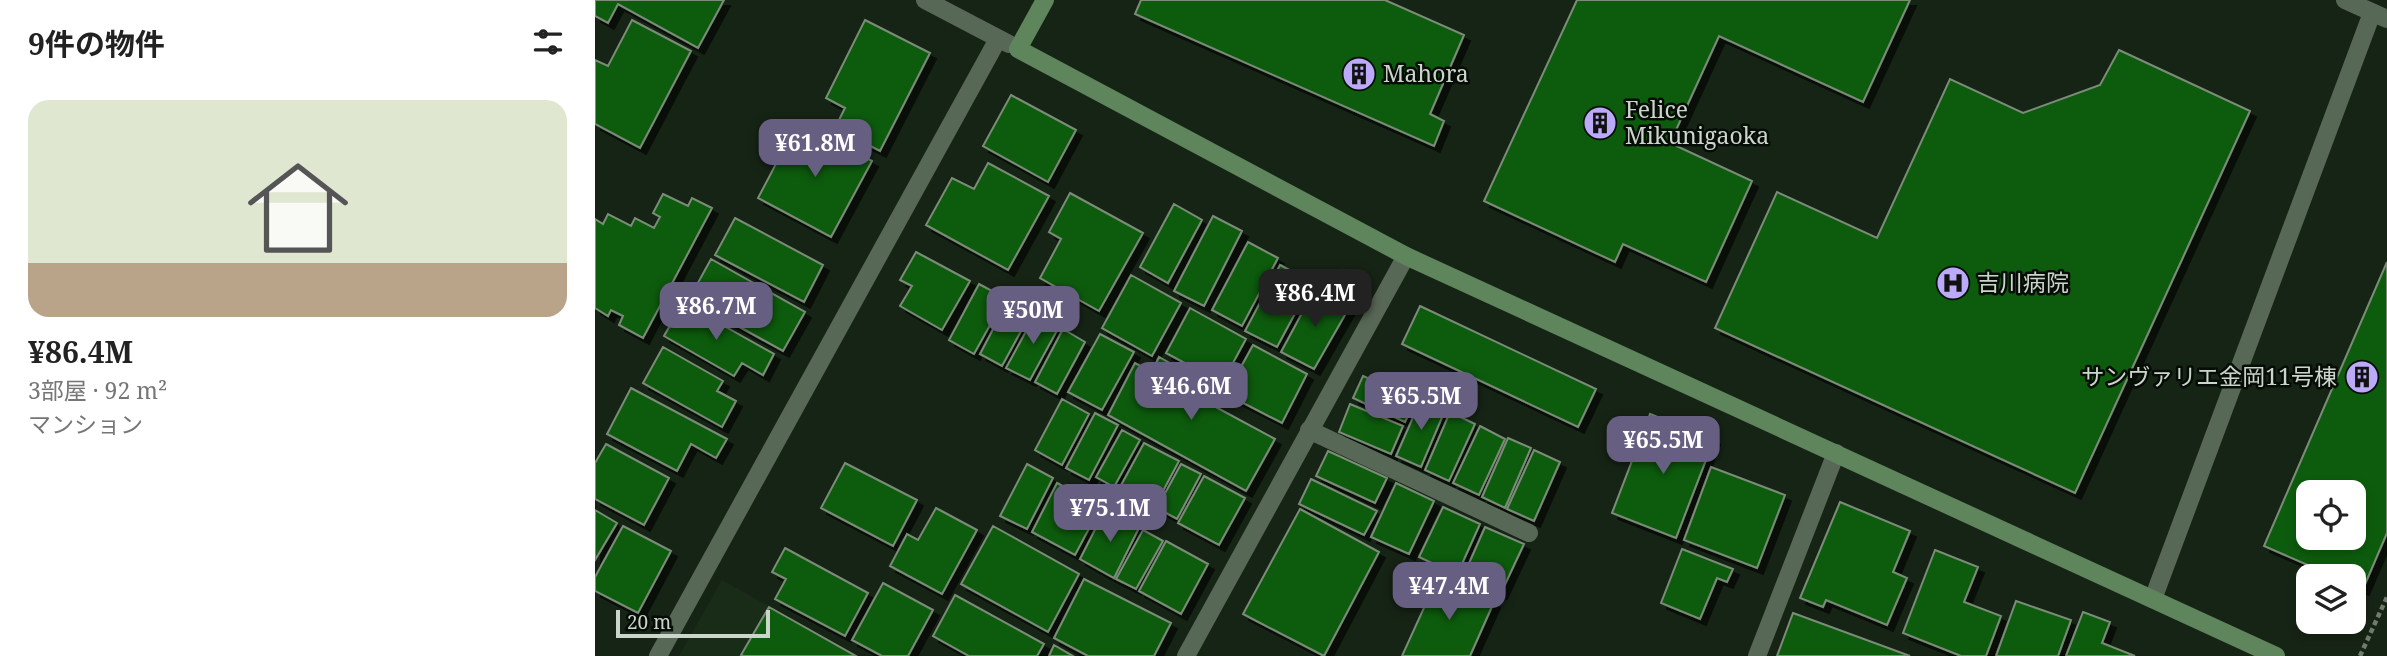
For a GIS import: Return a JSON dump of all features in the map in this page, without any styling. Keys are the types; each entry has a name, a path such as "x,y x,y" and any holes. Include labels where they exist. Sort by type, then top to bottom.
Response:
{"street":[{"path":"925,0 1406,256 2153,599 2245,650 2276,656"},
{"path":"1018,49 1045,0"},
{"path":"2153,599 2379,16 2345,0"},
{"path":"658,656 998,39"},
{"path":"1186,656 1406,256"},
{"path":"1310,430 1529,533"},
{"path":"1757,656 1836,453"}],"path":[{"path":"2360,656 2387,597"}],"shaded area":[{"path":"722,580 858,656 679,656"}],"building":[{"path":"595,0 724,0 698,48 618,4 608,23 595,16"},
{"name":"Mahora","path":"1141,0 1385,0 1464,35 1430,114 1444,121 1434,146 1135,14"},
{"name":"Felice Mikunigaoka","path":"1577,0 1910,0 1863,102 1719,36 1670,143 1752,181 1706,282 1623,244 1615,262 1484,201"},
{"path":"632,20 691,51 640,148 595,124 595,60 608,66"},
{"path":"865,20 930,53 880,151 835,128 845,108 826,98"},
{"name":"吉川病院","path":"2119,50 2250,111 2075,493 1715,328 1777,192 1877,238 1950,79 2023,113 2100,85"},
{"path":"1011,95 1076,130 1048,182 983,146"},
{"path":"798,122 872,161 831,237 758,198"},
{"path":"988,163 1049,196 1008,270 926,225 952,178 974,189"},
{"path":"1070,193 1143,233 1099,311 1040,278 1061,239 1049,232"},
{"path":"663,194 688,206 692,198 712,208 643,338 619,325 623,316 611,310 608,316 595,308 595,219 603,224 608,214 631,226 635,218 654,228 660,217 653,213"},
{"path":"1174,204 1202,220 1168,283 1140,267"},
{"path":"1213,216 1242,231 1204,306 1174,291"},
{"path":"735,218 823,265 804,302 715,255"},
{"path":"1248,242 1278,258 1242,326 1212,310"},
{"path":"916,252 970,281 942,330 900,306 912,286 900,280"},
{"path":"711,259 805,312 783,351 689,299"},
{"name":"サンヴァリエ金岡11号棟","path":"2387,262 2387,533 2366,582 2366,564 2305,564 2264,546"},
{"path":"1280,265 1312,282 1277,347 1245,331"},
{"path":"1343,270 1360,278 1351,296 1334,288"},
{"path":"1131,275 1181,303 1152,356 1102,328"},
{"path":"979,284 1005,298 974,354 949,340"},
{"path":"1315,289 1349,308 1314,369 1281,352"},
{"path":"1010,297 1033,309 1002,366 980,354"},
{"path":"683,303 774,354 763,375 742,363 734,376 664,336"},
{"path":"1420,306 1596,389 1578,427 1402,344"},
{"path":"1190,308 1246,339 1222,383 1166,353"},
{"path":"1036,313 1060,325 1030,380 1006,368"},
{"path":"1063,329 1085,342 1057,394 1035,382"},
{"path":"1100,334 1134,352 1102,410 1068,392"},
{"path":"1253,345 1307,374 1282,423 1226,394"},
{"path":"663,347 723,381 717,391 736,401 722,427 643,383"},
{"path":"1159,357 1220,391 1212,405 1275,439 1246,491 1108,415 1135,363 1152,372"},
{"path":"1363,376 1416,399 1405,422 1353,398"},
{"path":"631,388 727,439 716,458 691,444 677,471 607,434"},
{"path":"1422,397 1446,408 1421,467 1396,456"},
{"path":"1062,399 1089,414 1062,465 1035,450"},
{"path":"1350,404 1403,426 1391,454 1339,432"},
{"path":"1450,412 1475,424 1449,481 1425,470"},
{"path":"1095,413 1118,425 1089,480 1066,468"},
{"path":"1650,414 1714,439 1676,538 1612,513"},
{"path":"1480,426 1505,439 1479,495 1453,483"},
{"path":"1122,430 1140,440 1114,487 1096,477"},
{"path":"1508,438 1531,448 1505,508 1482,497"},
{"path":"1144,443 1179,461 1154,508 1119,489"},
{"path":"606,444 669,478 644,525 595,499 595,463"},
{"path":"1534,450 1560,462 1534,521 1507,509"},
{"path":"1328,451 1387,478 1375,503 1316,476"},
{"path":"845,463 917,500 893,546 821,508"},
{"path":"1027,464 1053,478 1027,529 1000,516"},
{"path":"1181,464 1201,474 1177,519 1157,508"},
{"path":"1711,467 1785,495 1757,568 1684,540"},
{"path":"1204,476 1245,498 1219,545 1178,523"},
{"path":"1311,479 1377,511 1364,535 1299,504"},
{"path":"1057,483 1101,506 1075,555 1032,532"},
{"path":"1396,483 1434,501 1409,554 1371,537"},
{"path":"1840,502 1910,531 1893,572 1907,578 1887,625 1826,600 1823,607 1800,598"},
{"path":"1443,507 1480,524 1457,575 1419,557"},
{"path":"936,508 977,530 942,594 890,566 907,534 918,540"},
{"path":"1300,509 1379,552 1324,656 1243,614"},
{"path":"595,510 617,523 595,560"},
{"path":"1105,510 1139,528 1114,578 1080,559"},
{"path":"623,526 671,551 638,613 595,591 595,577"},
{"path":"993,526 1079,574 1048,632 961,584"},
{"path":"1485,527 1524,544 1501,593 1463,577"},
{"path":"1143,530 1163,541 1136,589 1116,579"},
{"path":"1166,541 1208,564 1181,614 1139,591"},
{"path":"785,548 868,593 845,636 775,599 786,579 772,572"},
{"path":"1682,549 1733,569 1727,582 1717,578 1700,619 1661,603"},
{"path":"1935,550 1978,567 1964,602 2001,616 1986,656 1961,656 1903,633"},
{"path":"1438,577 1494,602 1470,656 1402,656"},
{"path":"1084,579 1171,623 1154,656 1088,656 1054,638"},
{"path":"883,583 933,610 908,656 882,656 852,640"},
{"path":"955,595 1044,644 1037,656 969,656 933,636"},
{"path":"2016,601 2071,620 2058,656 1996,656"},
{"path":"769,607 856,656 741,655"},
{"path":"2083,612 2110,622 2102,643 2135,656 2066,656"},
{"path":"1793,613 1910,656 1777,656"},
{"path":"1054,645 1073,656 1049,656"}],"place":[{"name":"Mahora","path":"1359,74"},
{"name":"Felice Mikunigaoka","path":"1600,123"},
{"name":"吉川病院","path":"1953,283"},
{"name":"サンヴァリエ金岡11号棟","path":"2362,377"}]}
